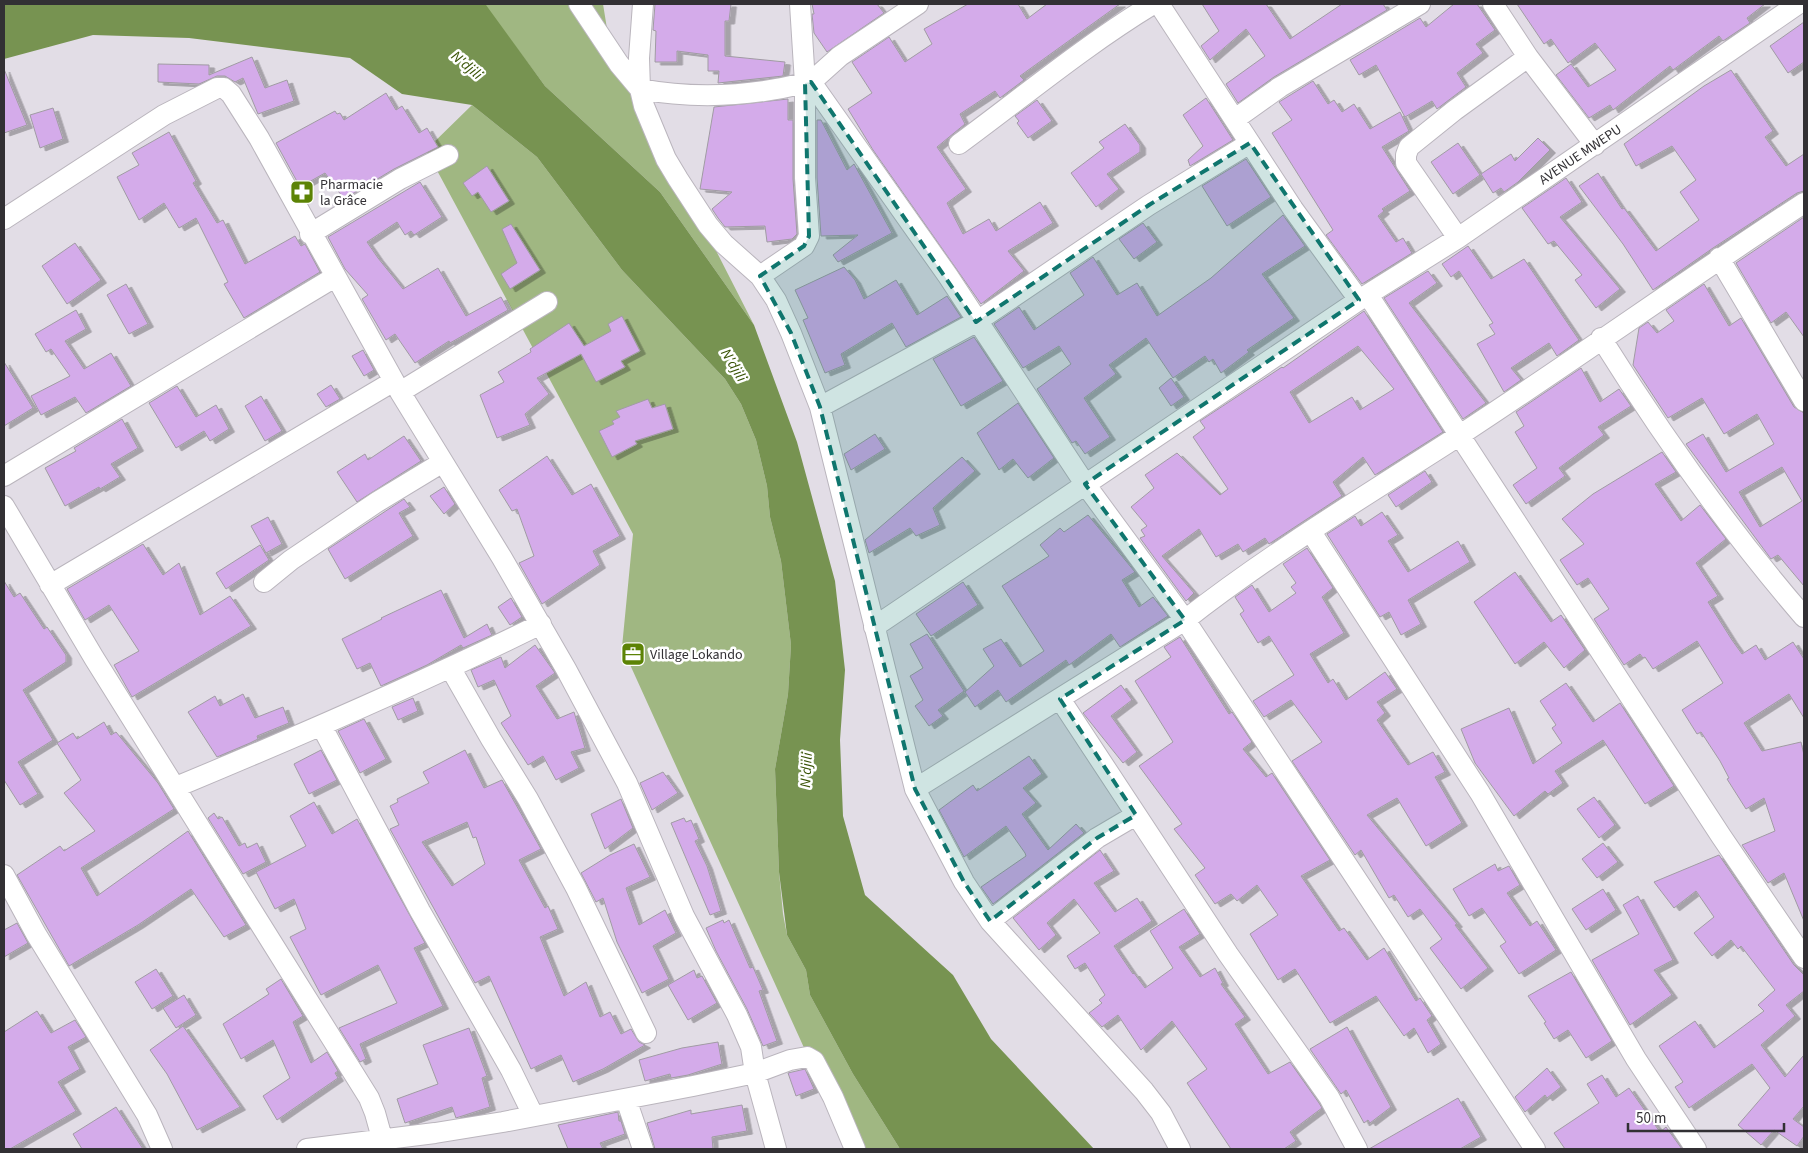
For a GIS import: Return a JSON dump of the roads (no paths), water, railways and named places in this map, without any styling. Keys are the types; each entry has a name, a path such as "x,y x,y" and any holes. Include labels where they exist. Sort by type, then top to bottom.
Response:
{"street":[{"path":"580,4 619,64 640,89 676,93 742,94 768,92 808,82 840,56 918,4"},
{"path":"643,4 639,58 640,89 644,106 666,159 708,225 724,244 760,276 776,300 820,408 915,789 964,882 990,921 1144,1091 1161,1113 1180,1149"},
{"path":"760,276 804,246 809,236 805,178 808,82 800,4"},
{"path":"959,144 1022,98 1080,51 1153,4"},
{"path":"1159,4 1294,209 1364,297 1459,435 1721,836 1804,958"},
{"path":"1235,119 1280,88 1420,4"},
{"path":"1493,4 1528,57 1594,145"},
{"name":"AVENUE MWEPU","path":"874,627 1364,297 1458,238 1798,4"},
{"path":"1458,238 1406,163 1406,155 1409,148 1455,110 1528,57"},
{"path":"808,82 948,276 976,322 1085,484 1185,620 1535,1149"},
{"path":"4,219 164,115 217,88 224,88 231,94 264,146 310,234 397,387 540,624 627,783 684,916 737,1015 751,1047 755,1072 776,1149"},
{"path":"820,408 976,322 1149,205 1250,142"},
{"path":"310,234 400,179 448,155"},
{"path":"915,789 1185,620 1226,588 1390,478 1459,435 1719,258 1804,203"},
{"path":"1719,258 1804,401"},
{"path":"4,476 335,277"},
{"path":"50,585 547,302"},
{"path":"1601,338 1685,466 1758,564 1804,617"},
{"path":"264,582 291,560 377,502 443,462"},
{"path":"4,506 50,585 369,1098 384,1145"},
{"path":"1311,532 1480,792 1636,1059 1696,1149"},
{"path":"176,787 322,727 451,669 540,624"},
{"path":"451,669 490,740 528,799 576,888 646,1033"},
{"path":"1060,699 1189,892 1228,954 1329,1097 1357,1149"},
{"path":"322,727 420,911 511,1070 533,1115"},
{"path":"990,921 1097,838 1136,815"},
{"path":"4,875 36,934 147,1115 162,1149"},
{"path":"307,1149 384,1145 533,1115 626,1099 755,1072 790,1060 811,1058 834,1098 855,1149"},
{"path":"626,1099 643,1149"}],"water":[{"name":"N'djili","path":"4,4 486,5 545,86 660,192 754,325 797,442 835,581 845,670 840,740 843,816 865,895 953,975 991,1039 1094,1149 900,1149 853,1074 810,995 806,970 787,935 779,872 775,769 788,694 791,645 781,561 770,517 767,486 756,440 741,404 725,379 622,270 537,157 472,105 402,94 350,58 189,38 93,35 4,59"}],"place":[{"name":"Pharmacie la Grâce","path":"302,192"},
{"name":"Village Lokando","path":"633,654"}]}
